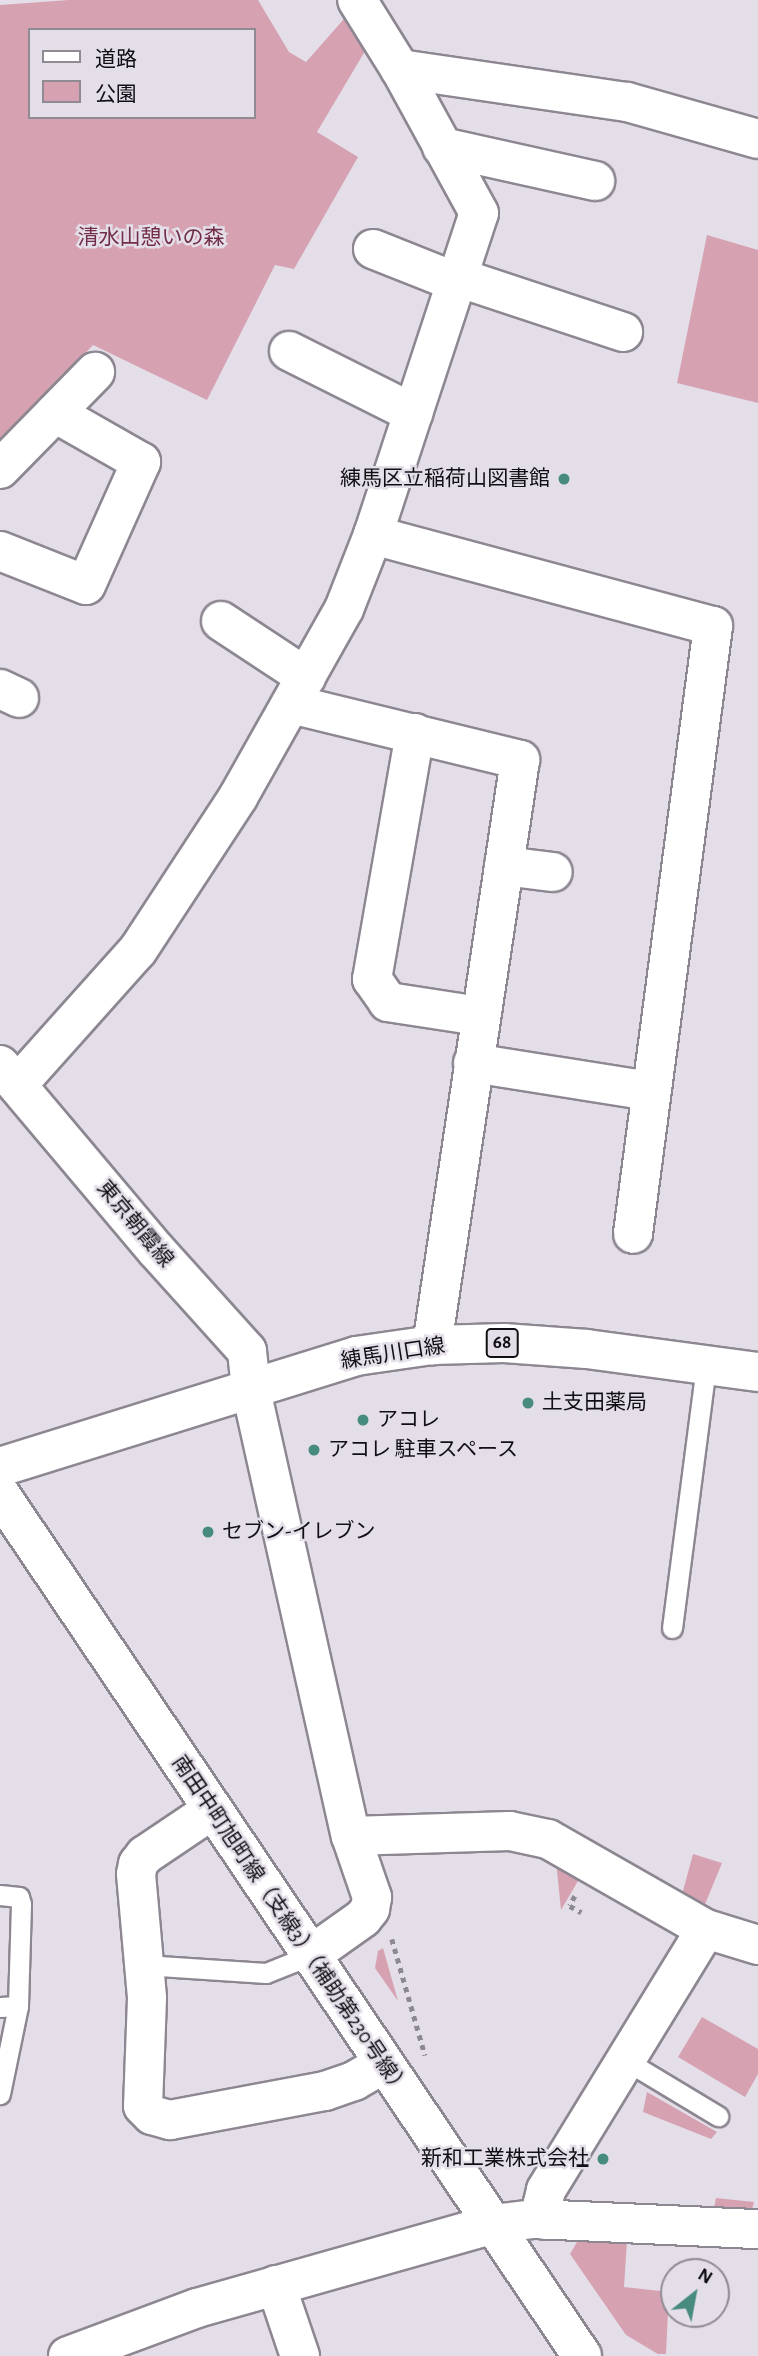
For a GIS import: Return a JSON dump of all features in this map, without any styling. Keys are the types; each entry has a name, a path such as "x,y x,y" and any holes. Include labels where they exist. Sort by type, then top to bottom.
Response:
{"street":[{"path":"9,1074 138,950 239,797 344,609 373,535 479,214 400,69 357,0"},
{"path":"400,69 627,102 758,139"},
{"path":"442,147 595,181"},
{"path":"373,249 457,280 623,332"},
{"path":"289,351 413,413"},
{"path":"0,468 95,372"},
{"path":"0,551 86,585 141,462 55,413"},
{"path":"373,535 713,626 633,1234"},
{"path":"221,621 299,690 415,733 520,760 432,1345"},
{"path":"415,733 372,979 388,1002 480,1016"},
{"path":"503,866 553,872"},
{"path":"473,1063 650,1091"},
{"name":"東京朝霞線","path":"9,1074 156,1250 247,1351 251,1390 351,1836 372,1897"},
{"name":"練馬川口線","path":"0,1467 356,1356 432,1345 504,1343 587,1349 758,1373"},
{"name":"南田中町旭町線（支線3）（補助第230号線）","path":"0,1494 582,2356"},
{"path":"212,1810 145,1855 135,1874 148,1998 143,2106 152,2115 170,2120 325,2091 354,2081 383,2064"},
{"path":"351,1836 510,1831 548,1839 706,1929 758,1945"},
{"path":"311,1955 363,1918 370,1909 372,1897"},
{"path":"545,2220 544,2203 547,2190 706,1929"},
{"path":"83,2353 197,2308 493,2224 545,2220 758,2229"},
{"path":"276,2285 299,2356"}],"lane":[{"path":"672,1628 706,1365"},
{"path":"0,1895 19,1897 21,1904 0,2094"},
{"path":"144,1965 266,1973 311,1955"},
{"path":"625,2060 718,2116"}],"path":[{"path":"372,1897 390,1935 426,2059"}],"green space":[{"name":"清水山憩いの森","path":"69,0 258,0 289,52 306,62 351,11 371,41 317,132 358,157 294,269 275,265 207,400 93,345 0,443 0,5"},
{"path":"707,235 758,250 758,403 677,383"},
{"path":"555,1851 585,1869 561,1910"},
{"path":"693,1854 722,1863 701,1914 680,1902"},
{"path":"383,1948 398,2001 375,1968 378,1951"},
{"path":"702,2017 758,2049 758,2074 745,2097 678,2057"},
{"path":"647,2092 717,2132 711,2139 643,2112"},
{"path":"716,2198 754,2202 750,2218 712,2217"},
{"path":"580,2237 627,2241 624,2287 660,2291 660,2328 667,2328 666,2354 658,2354 626,2335 570,2254"}],"place":[{"name":"練馬区立稲荷山図書館","path":"564,479"},
{"name":"土支田薬局","path":"528,1403"},
{"name":"アコレ","path":"363,1420"},
{"name":"アコレ 駐車スペース","path":"314,1450"},
{"name":"セブン-イレブン","path":"208,1532"},
{"name":"新和工業株式会社","path":"603,2159"}]}
